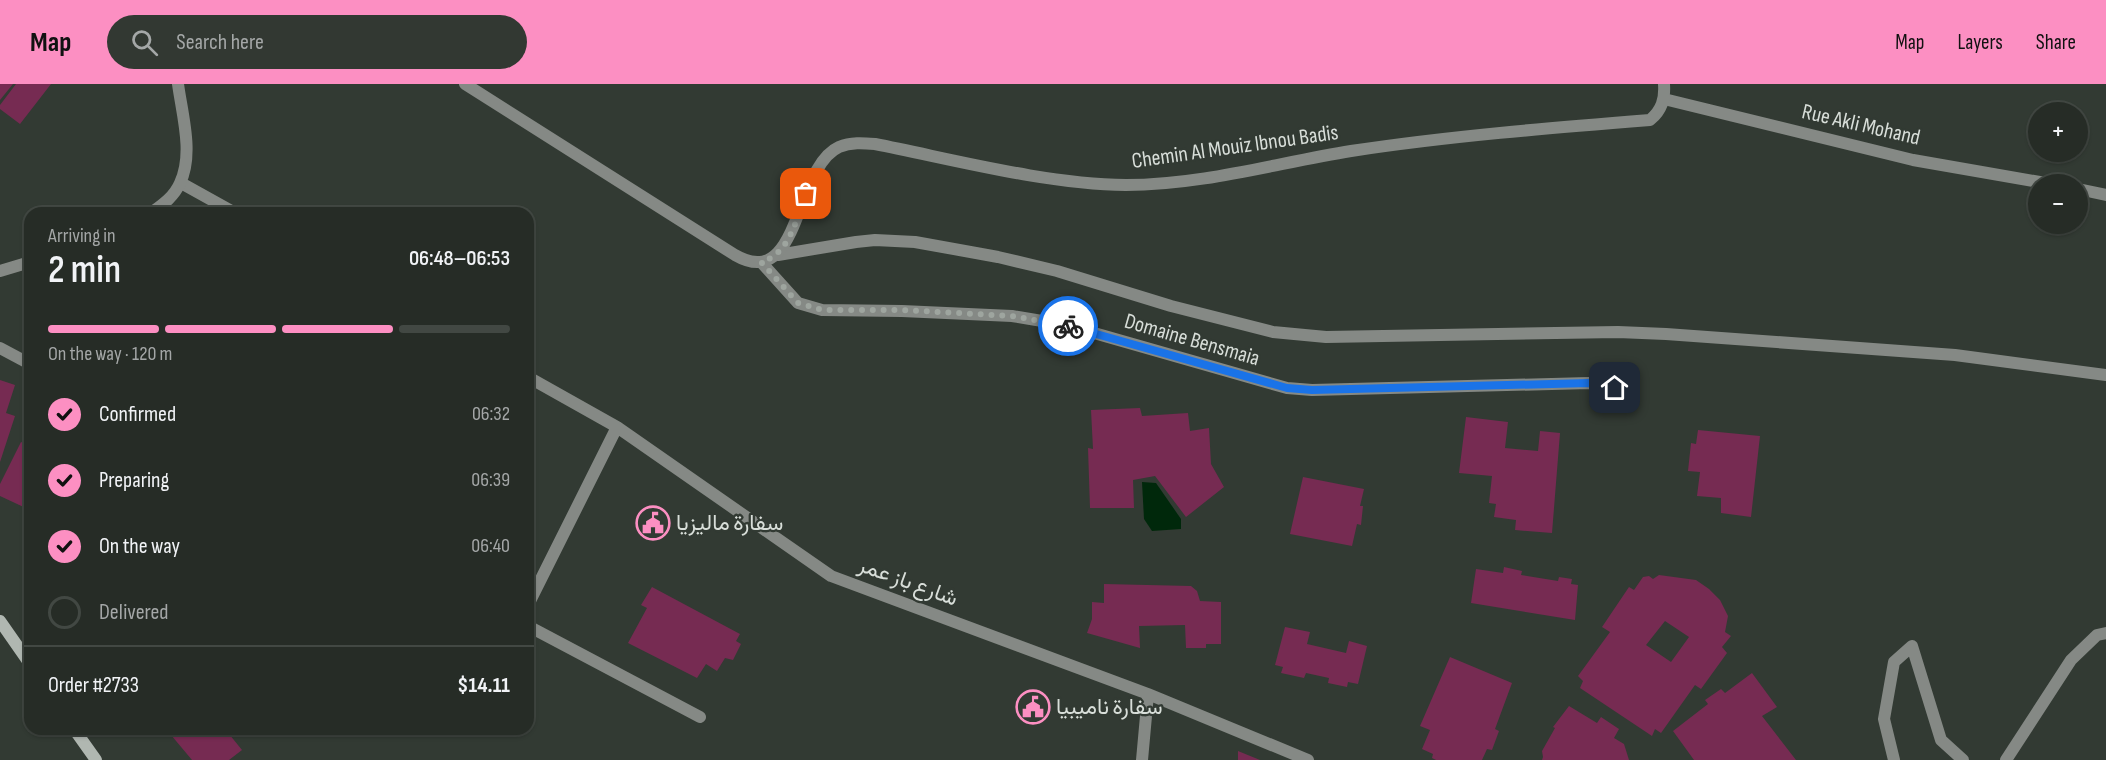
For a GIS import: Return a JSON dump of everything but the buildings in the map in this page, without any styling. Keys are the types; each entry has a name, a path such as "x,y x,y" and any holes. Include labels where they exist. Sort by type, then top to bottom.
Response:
{"main road":[{"path":"0,621 24,655"},
{"path":"78,735 96,760"}],"street":[{"path":"160,207 168,201 181,183 186,158 178,84"},
{"path":"465,84 743,260 761,262 778,255 866,241 915,242 998,257 1057,271 1171,306 1273,332 1326,337 1618,332 1955,355 2106,375"},
{"path":"1664,84 1664,99"},
{"name":"Rue Akli Mohand","path":"1664,99 1913,160 2028,180"},
{"name":"Chemin Al Mouiz Ibnou Badis","path":"778,255 784,248 813,176 823,160 838,148 856,143 875,144 1054,179 1127,185 1164,183 1373,148 1508,132 1650,120 1659,113 1664,99"},
{"path":"181,183 224,207"},
{"path":"2088,191 2106,195"},
{"name":"Domaine Bensmaia","path":"761,262 798,303 822,310 902,310 1012,316 1066,325 1287,388 1312,390 1589,383 1632,394"},
{"path":"0,272 24,264"},
{"path":"0,348 24,361"},
{"name":"شارع باز عمر","path":"534,380 617,427 831,576 1148,694 1308,760"},
{"path":"534,593 617,427"},
{"path":"534,629 700,717"},
{"path":"2006,760 2072,660 2097,635 2106,633"},
{"path":"1894,760 1884,719 1894,662 1912,646 1941,740 1963,760"},
{"path":"1142,760 1148,694"}],"shaded area":[{"path":"1142,482 1156,483 1181,519 1181,529 1152,531 1144,519"}],"way so far":[{"path":"806,194 784,248 778,255 761,262 798,303 822,310 902,310 1012,316 1068,326"}],"place":[{"name":"سفارة ماليزيا","path":"653,523"},
{"name":"سفارة ناميبيا","path":"1033,707"}],"route":[{"path":"1068,326 1287,388 1312,390 1589,383 1615,388"}]}
